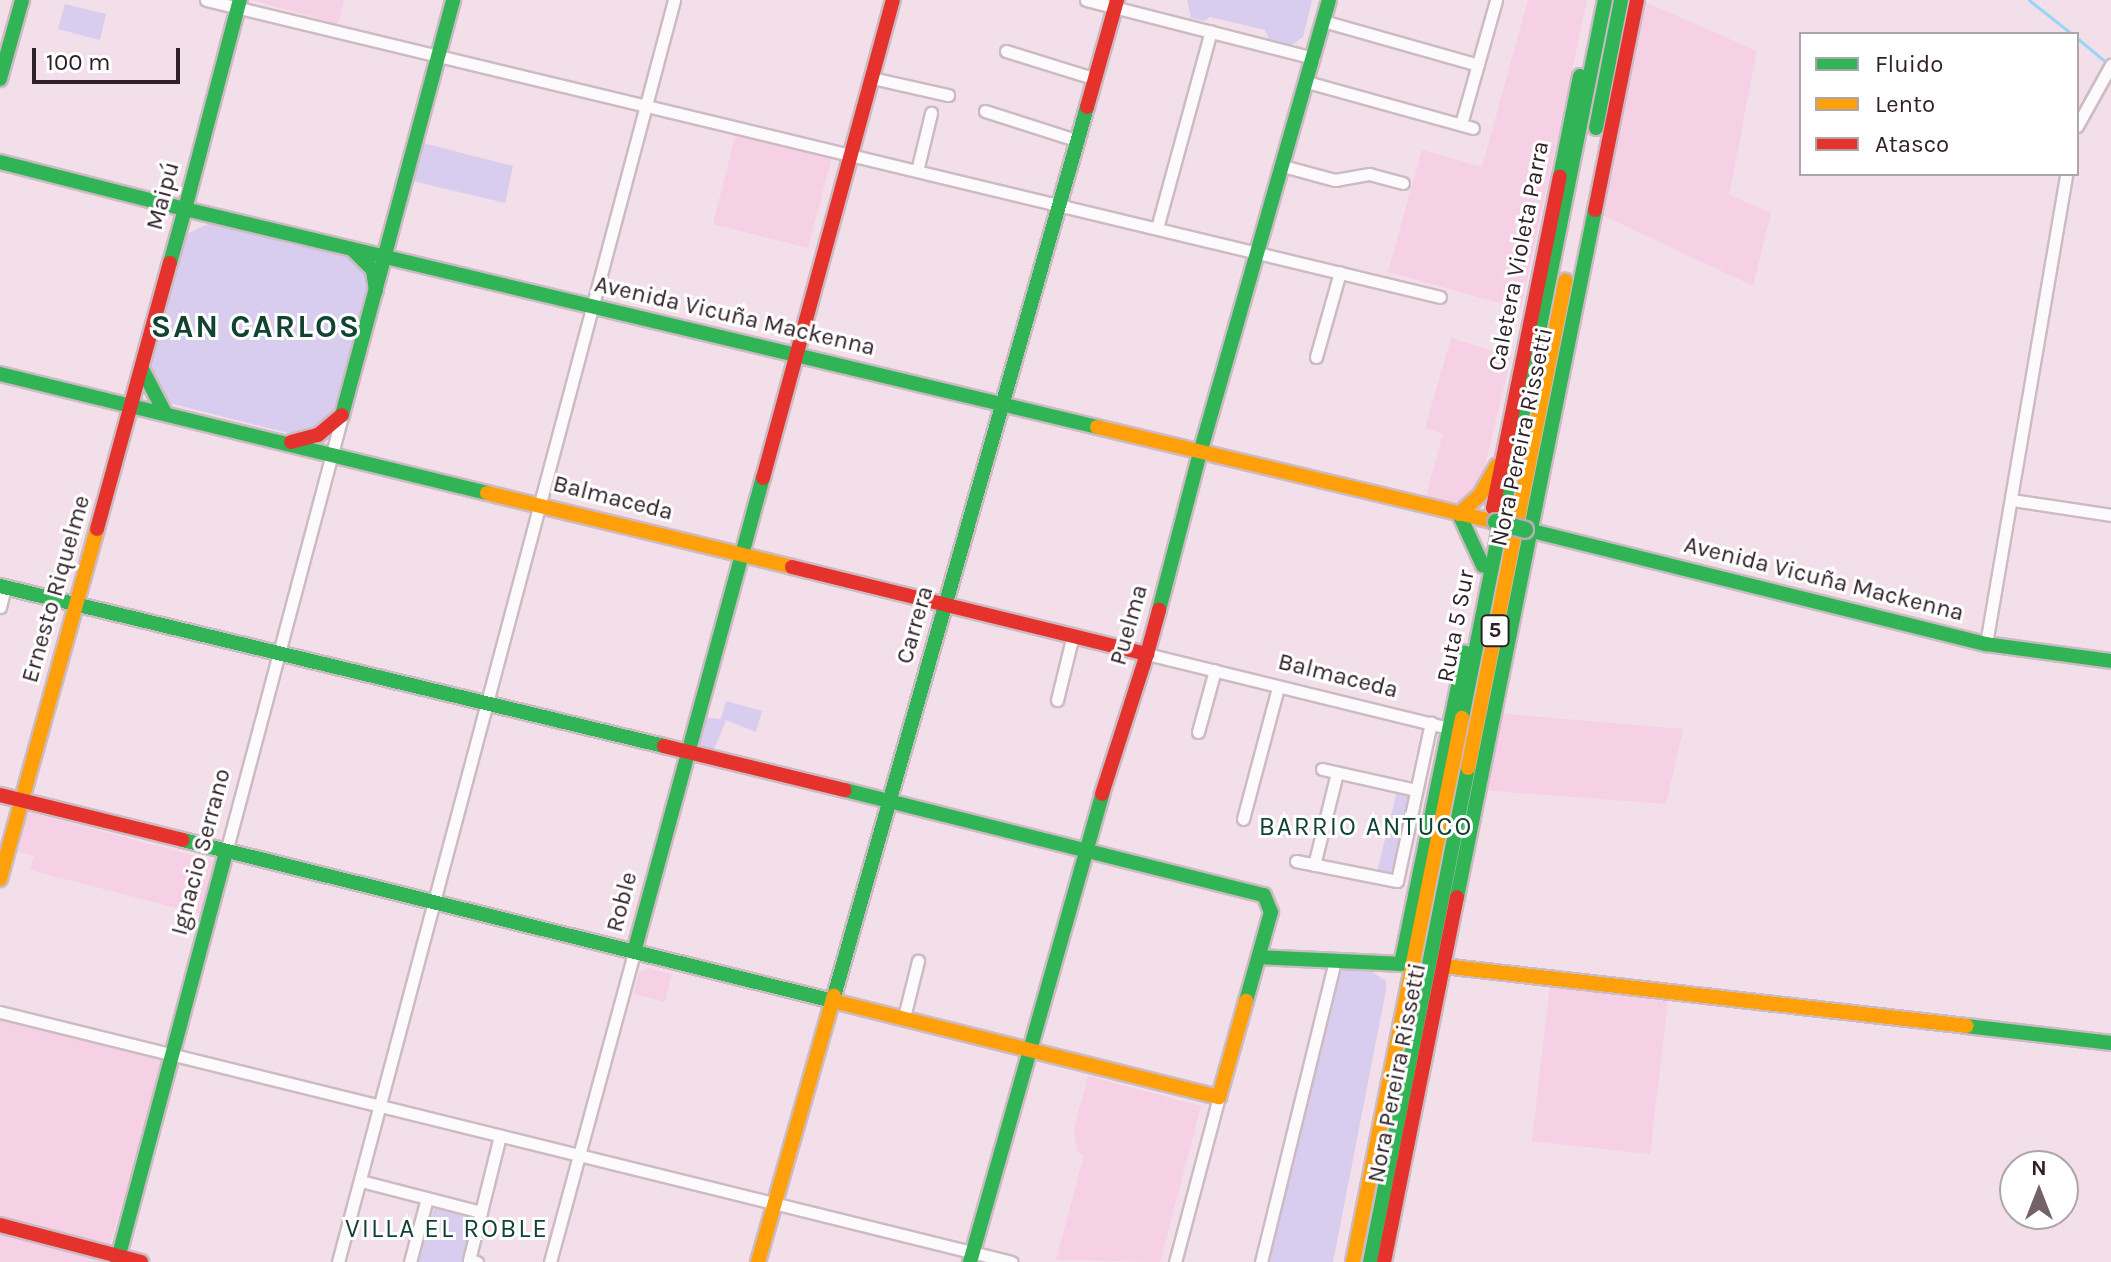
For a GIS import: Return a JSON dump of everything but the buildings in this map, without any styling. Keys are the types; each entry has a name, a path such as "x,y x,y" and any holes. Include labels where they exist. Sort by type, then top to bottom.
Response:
{"main road":[{"path":"0,79 22,0"},
{"path":"286,443 318,435 342,415 453,0"},
{"name":"Roble","path":"634,952 893,0"},
{"name":"Puelma","path":"971,1257 1085,848 1147,654 1200,453 1329,0"},
{"name":"Caletera Violeta Parra","path":"1357,1234 1373,1105 1596,0"},
{"name":"Ruta 5 Sur","path":"1353,1262 1605,0"},
{"name":"Ruta 5 Sur","path":"1370,1262 1621,0"},
{"name":"Nora Pereira Rissetti","path":"1384,1262 1526,530 1637,0"},
{"name":"Maipú","path":"132,405 239,4"},
{"name":"Carrera","path":"758,1262 946,605 1056,203 1116,4"},
{"name":"Avenida Vicuña Mackenna","path":"0,162 1986,644 2111,661"},
{"path":"175,244 196,224 224,217"},
{"path":"344,246 369,265 376,291"},
{"path":"142,367 165,413"},
{"name":"Balmaceda","path":"0,374 1147,654"},
{"name":"Ernesto Riquelme","path":"0,879 132,405"},
{"path":"1483,566 1459,514 1480,495 1505,449"},
{"path":"0,795 1219,1097 1259,957 1270,901 1264,895 1085,848 688,751 278,656 3,586"},
{"name":"Ignacio Serrano","path":"117,1259 226,852"},
{"path":"1259,957 1401,964"},
{"path":"1443,966 2111,1043"},
{"path":"0,1225 117,1259 141,1262"}],"street":[{"path":"206,0 239,4 850,158 1056,203 1440,297"},
{"path":"338,1262 674,0"},
{"path":"1086,0 1116,4 1314,58"},
{"path":"1307,82 1467,126 1492,1"},
{"path":"1323,21 1478,65"},
{"path":"1157,228 1211,31"},
{"path":"1006,51 1093,78"},
{"path":"2079,122 2108,69"},
{"path":"872,78 948,95"},
{"path":"985,111 1076,140"},
{"path":"917,171 931,113"},
{"path":"1283,166 1335,180 1369,174 1403,183"},
{"path":"1986,644 2066,176"},
{"path":"1316,357 1340,272"},
{"name":"Ignacio Serrano","path":"226,852 342,415"},
{"path":"2012,500 2111,515"},
{"path":"0,607 3,586"},
{"path":"1057,700 1073,635"},
{"name":"Balmaceda","path":"1147,654 1449,728"},
{"path":"1198,732 1215,670"},
{"path":"1243,819 1278,687"},
{"path":"1296,861 1397,881 1431,723"},
{"path":"1322,769 1416,790"},
{"path":"1314,865 1337,773"},
{"name":"Roble","path":"550,1262 634,952"},
{"path":"904,1017 918,961"},
{"path":"1261,1262 1335,961"},
{"path":"0,1012 774,1203 971,1257 1012,1262"},
{"path":"1175,1262 1219,1097"},
{"path":"473,1261 481,1212 500,1136"},
{"path":"361,1181 481,1212"},
{"path":"410,1262 427,1198"}],"shaded area":[{"path":"251,0 344,0 338,24"},
{"path":"1187,0 1312,0 1303,37 1292,45 1269,39 1265,30 1210,17 1204,21 1191,18"},
{"path":"1528,0 1587,0 1521,309 1388,272 1422,150 1482,167"},
{"path":"1645,2 1757,51 1729,195 1771,213 1753,286 1600,214"},
{"path":"65,4 106,14 100,40 58,29"},
{"path":"736,134 832,157 808,248 713,224"},
{"path":"423,143 513,166 505,203 413,181"},
{"path":"214,221 353,255 365,271 367,292 332,415 320,428 296,435 161,401 147,371 185,235"},
{"path":"1451,338 1511,357 1482,478 1458,505 1426,496 1443,434 1425,428"},
{"path":"726,701 762,711 756,732 726,720 713,752 698,748 703,717 721,719"},
{"path":"1495,713 1683,729 1666,804 1481,790"},
{"path":"1397,791 1409,794 1391,876 1377,872"},
{"path":"28,812 214,861 200,914 30,870 34,856 18,852"},
{"path":"649,968 672,974 665,1002 633,994 639,972"},
{"path":"1345,968 1372,972 1386,981 1386,990 1333,1262 1267,1262 1338,975"},
{"path":"1550,985 1668,1001 1650,1154 1532,1141"},
{"path":"0,1015 166,1057 109,1247 0,1215"},
{"path":"1088,1076 1201,1106 1160,1262 1056,1260 1084,1155 1077,1152 1074,1128"},
{"path":"435,1206 475,1219 463,1262 415,1262"},
{"path":"0,1231 111,1259 110,1262 0,1262"}],"waterway":[{"path":"2029,0 2069,32"},
{"path":"2079,40 2108,64"}],"traffic: fast":[{"path":"0,79 22,0"},
{"path":"0,162 185,209 240,0"},
{"path":"342,415 453,0"},
{"path":"1200,453 1329,0"},
{"path":"1462,718 1605,0"},
{"path":"1596,128 1621,0"},
{"path":"1560,177 1580,76"},
{"path":"834,996 1087,107"},
{"path":"170,263 185,209 1097,427"},
{"path":"1457,897 1595,210"},
{"path":"353,250 373,270 376,291"},
{"path":"142,369 165,413"},
{"path":"0,374 487,493"},
{"path":"1159,610 1200,453"},
{"path":"634,952 763,478"},
{"path":"1459,514 1483,566"},
{"path":"1496,522 1525,530"},
{"path":"1528,530 1986,644 2111,661"},
{"path":"0,586 664,746"},
{"path":"1401,964 1465,652"},
{"path":"1370,1262 1468,768"},
{"path":"845,790 1264,895 1271,912 1246,1001"},
{"path":"970,1262 1102,794"},
{"path":"183,840 837,1002"},
{"path":"117,1262 226,852"},
{"path":"1259,957 1401,964"},
{"path":"1967,1026 2111,1043"}],"traffic: slow":[{"path":"1468,768 1565,281"},
{"path":"1097,427 1496,522"},
{"path":"1459,514 1480,495 1497,466"},
{"path":"487,493 792,567"},
{"path":"0,879 97,529"},
{"path":"1353,1262 1462,718"},
{"path":"1443,966 1967,1026"},
{"path":"758,1262 834,996"},
{"path":"837,1002 1219,1097 1246,1001"}],"traffic: jam":[{"path":"763,478 893,0"},
{"path":"1087,107 1117,0"},
{"path":"1595,210 1637,0"},
{"path":"1493,508 1560,177"},
{"path":"97,529 170,263"},
{"path":"291,442 318,435 342,415"},
{"path":"792,567 1147,654 1159,610"},
{"path":"1102,794 1147,654"},
{"path":"664,746 845,790"},
{"path":"0,795 183,840"},
{"path":"1384,1262 1457,897"},
{"path":"0,1225 141,1262"}],"district":[{"name":"SAN CARLOS","path":"256,327"},
{"name":"BARRIO ANTUCO","path":"1366,827"},
{"name":"VILLA EL ROBLE","path":"447,1229"}]}
